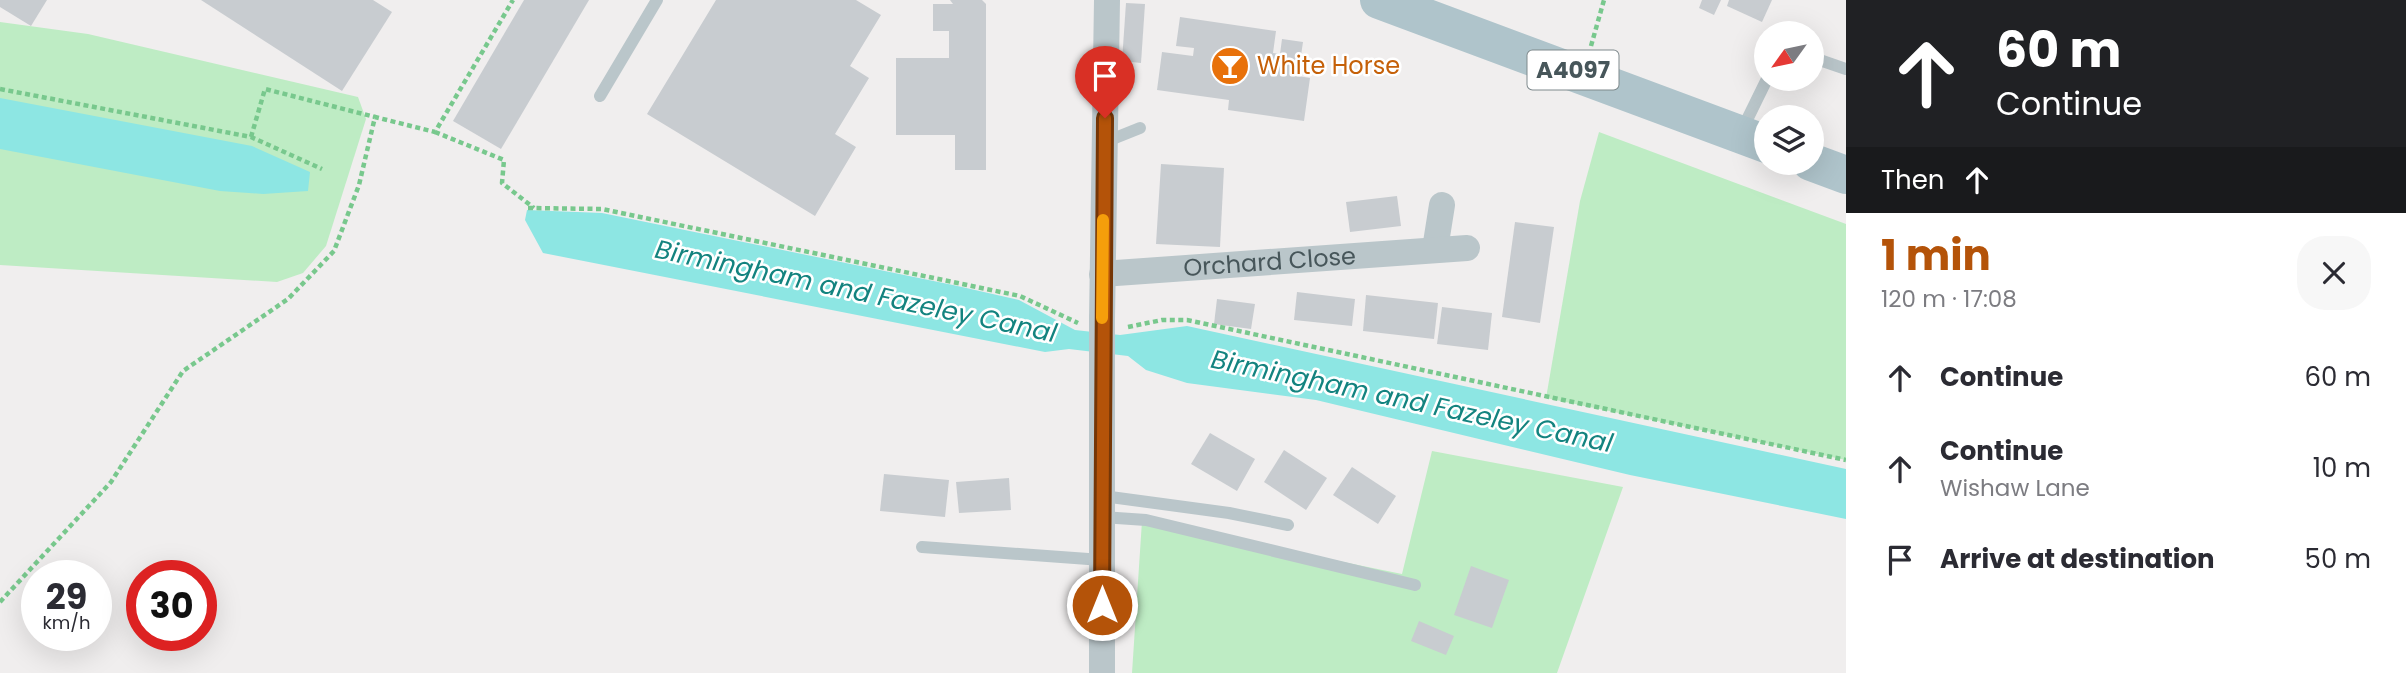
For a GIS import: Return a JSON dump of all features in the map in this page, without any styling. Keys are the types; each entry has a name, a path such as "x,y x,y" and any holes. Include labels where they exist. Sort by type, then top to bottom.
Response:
{"main road":[{"name":"A4097","path":"1379,0 1583,74 1753,140"},
{"path":"1824,167 1846,175"}],"street":[{"path":"1101,673 1102,274 1107,0"},
{"path":"1435,249 1443,205"},
{"name":"Orchard Close","path":"1102,274 1467,248"}],"lane":[{"path":"600,96 657,0"},
{"path":"1824,61 1846,69"},
{"path":"1753,140 1764,91"},
{"path":"1104,142 1140,128"},
{"path":"1102,507 1229,513 1288,525"},
{"path":"1102,507 1415,585"},
{"path":"922,547 1102,560"}],"path":[{"path":"435,132 513,0"},
{"path":"1583,74 1604,0"},
{"path":"0,89 251,137 322,169"},
{"path":"251,137 265,89 435,132 504,160 502,184 538,210"},
{"path":"0,602 111,482 183,371 288,299 334,251 359,185 375,117"},
{"path":"528,208 602,209 1020,296 1103,323 1187,320 1846,460"}],"green space":[{"path":"0,22 88,34 358,97 366,119 326,246 303,273 277,282 0,265"},
{"path":"1599,132 1846,224 1846,460 1546,398 1580,201"},
{"path":"1432,451 1623,487 1557,673 1132,673 1142,521 1402,574"}],"water":[{"path":"0,98 252,146 310,172 308,191 263,194 220,191 0,149"},
{"name":"Birmingham and Fazeley Canal","path":"527,210 602,213 953,285 1019,300 1075,330 1120,335 1187,326 1846,469 1846,519 1630,475 1316,400 1187,383 1146,370 1128,356 1069,349 1045,352 543,253 525,220"}],"building":[{"path":"0,0 47,0 31,26 0,7"},
{"path":"201,0 373,0 392,12 342,91"},
{"path":"524,0 589,0 501,149 453,121"},
{"path":"716,0 856,0 881,15 850,66 869,78 835,134 856,147 815,216 647,114"},
{"path":"950,0 982,0 986,4 986,170 955,170 955,135 896,135 896,58 949,58 949,31 933,31 933,4 953,4"},
{"path":"1702,0 1721,0 1714,15 1699,8"},
{"path":"1729,0 1772,0 1762,21 1727,6"},
{"path":"1126,3 1145,4 1141,63 1122,61"},
{"name":"White Horse","path":"1180,17 1276,31 1273,53 1280,54 1282,39 1303,42 1298,76 1310,78 1304,121 1228,110 1229,100 1157,90 1162,52 1193,56 1194,48 1176,46"},
{"path":"1161,164 1224,168 1220,247 1156,244"},
{"path":"1397,196 1401,226 1350,232 1346,202"},
{"path":"1515,222 1554,227 1540,323 1502,317"},
{"path":"1297,292 1355,299 1352,326 1294,320"},
{"path":"1366,295 1438,303 1434,339 1363,331"},
{"path":"1217,299 1255,304 1251,329 1214,324"},
{"path":"1442,307 1492,313 1488,350 1437,344"},
{"path":"1210,433 1255,459 1237,491 1191,464"},
{"path":"1284,450 1327,478 1306,510 1264,482"},
{"path":"1352,467 1396,496 1378,524 1333,495"},
{"path":"884,474 949,480 945,517 880,511"},
{"path":"1009,478 1011,510 959,513 956,482"},
{"path":"1471,566 1509,580 1492,628 1454,615"},
{"path":"1419,621 1454,636 1446,655 1411,641"}],"slow traffic":[{"path":"1102,318 1103,220"}],"place":[{"name":"White Horse","path":"1230,66"}],"route":[{"path":"1102,605 1105,118"}]}
